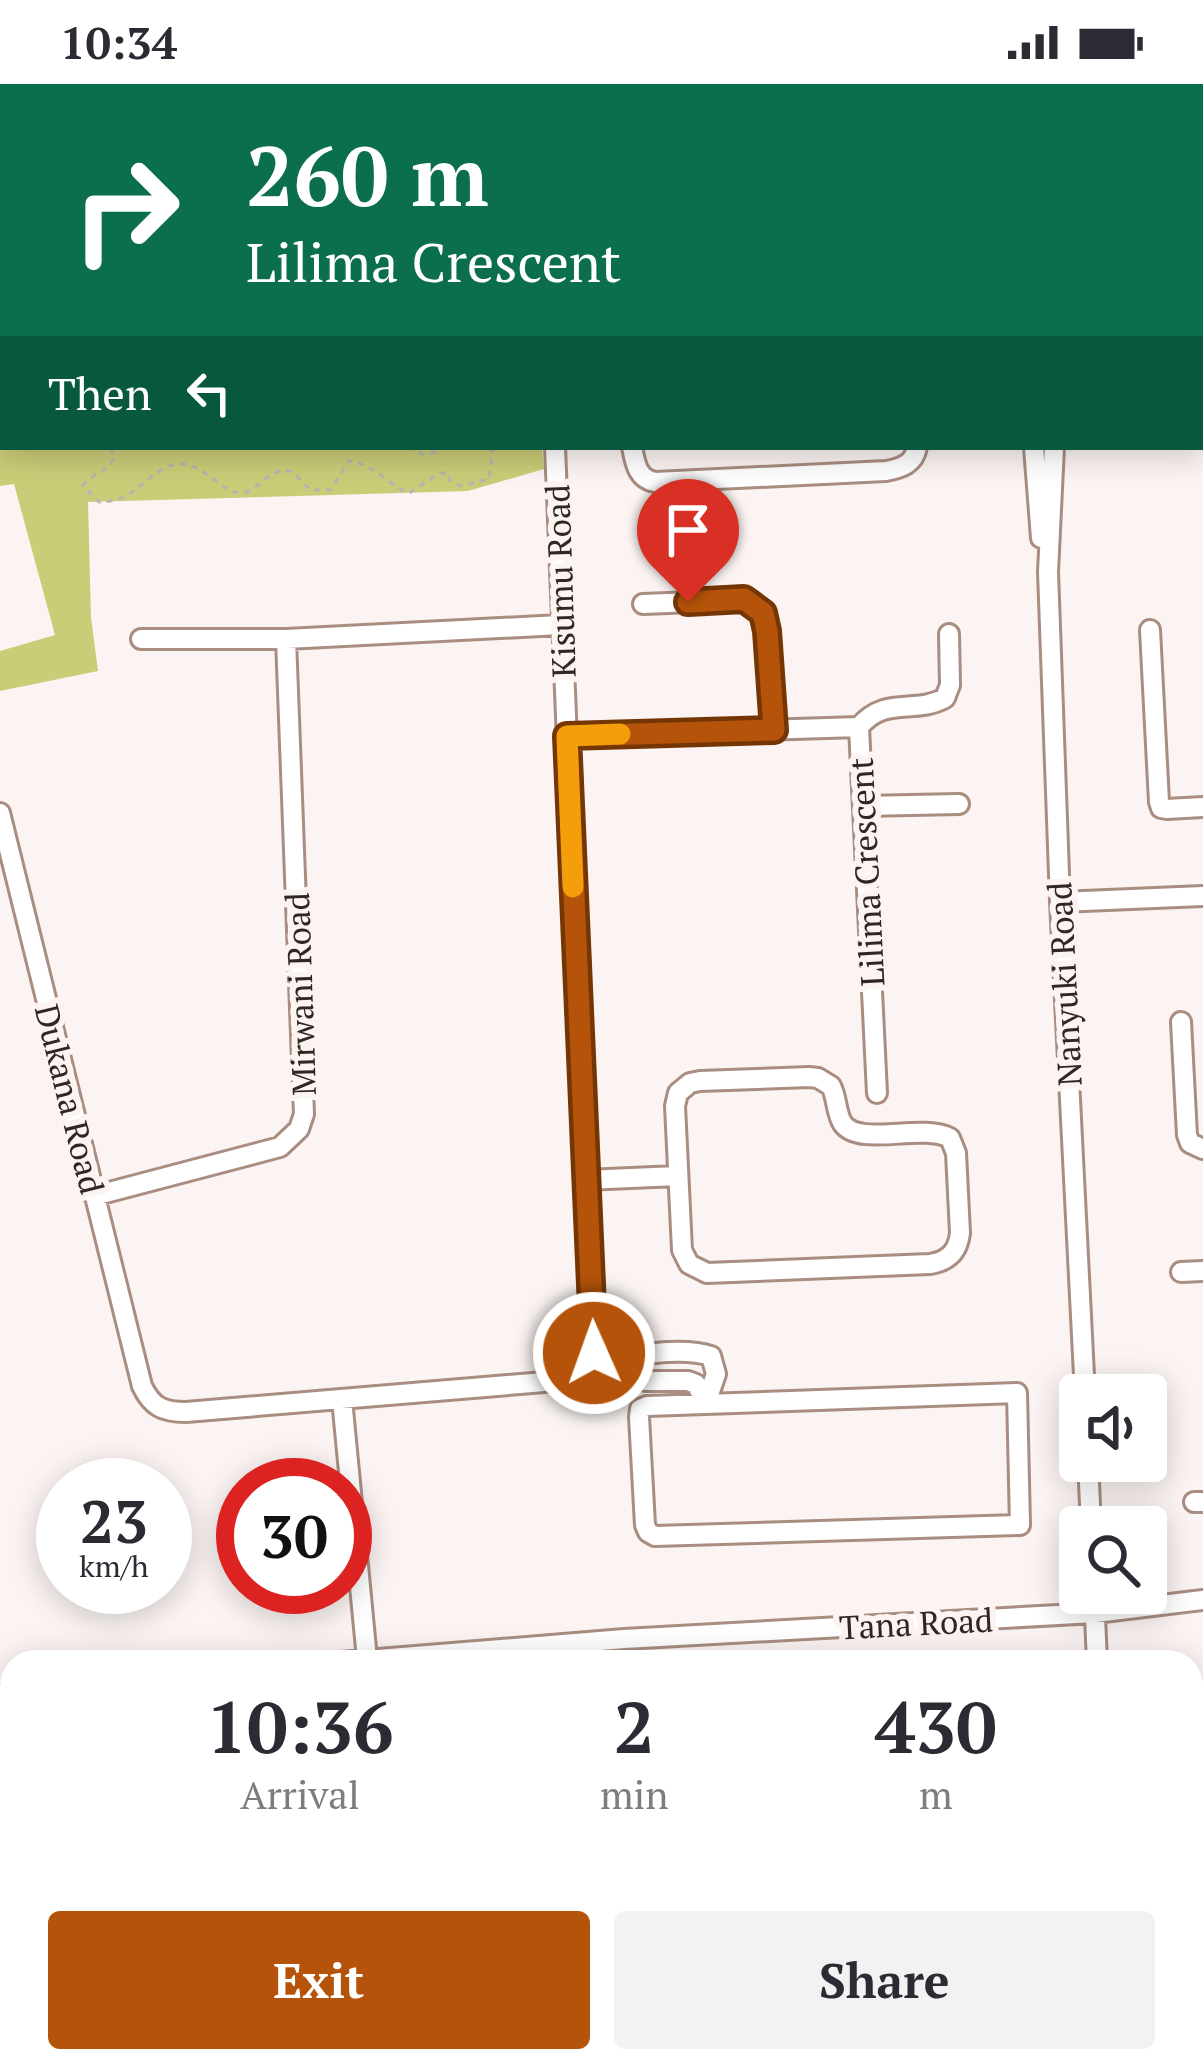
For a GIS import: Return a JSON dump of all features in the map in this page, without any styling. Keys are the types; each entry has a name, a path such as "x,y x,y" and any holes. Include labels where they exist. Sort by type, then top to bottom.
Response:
{"street":[{"name":"Kisumu Road","path":"555,450 595,1334 591,1361"},
{"path":"633,450 640,473 655,482 886,471 907,465 916,450"},
{"name":"Nanyuki Road","path":"1034,450 1048,572"},
{"name":"Nanyuki Road","path":"1054,450 1048,572 1083,1374"},
{"path":"643,604 744,599 758,607 767,631 774,730"},
{"path":"141,639 286,639 560,626"},
{"path":"1150,630 1161,808 1203,808"},
{"path":"859,727 868,716 886,708 945,698 950,686 949,634"},
{"name":"Mirwani Road","path":"94,1196 280,1148 299,1129 304,1114 286,639"},
{"name":"Lilima Crescent","path":"567,736 859,727 878,1093"},
{"path":"863,806 958,804"},
{"name":"Dukana Road","path":"0,813 148,1399 173,1412 342,1399"},
{"path":"1060,902 1203,896"},
{"path":"1181,1022 1186,1125 1197,1146"},
{"path":"818,1078 831,1086 840,1118 852,1131 927,1131 950,1138 956,1153 958,1244 951,1256 930,1264 707,1273 684,1257 677,1176 675,1106 677,1093 690,1082 818,1078"},
{"path":"585,1180 677,1176"},
{"path":"1181,1271 1203,1271"},
{"path":"366,1650 342,1399 556,1381 575,1376 591,1361 700,1352 711,1355 716,1364 706,1403"},
{"path":"635,1357 637,1378"},
{"path":"591,1361 637,1378 688,1381 696,1384 706,1403"},
{"path":"1017,1393 1020,1525 656,1536 645,1525 640,1409 706,1403 1017,1393"},
{"name":"Tana Road","path":"1167,1601 1203,1600"},
{"name":"Tana Road","path":"483,1650 1059,1606"},
{"path":"1095,1614 1097,1650"}],"path":[{"path":"113,450 114,460 106,471 88,478 83,486 99,502 116,502 175,464 190,465 231,491 245,493 280,471 292,471 310,490 330,490 350,461 360,462 409,493 440,472 448,473 450,481 460,486 489,479 492,450"}],"green space":[{"path":"0,450 542,450 544,469 468,491 88,502 91,617 98,671 0,691 0,651 55,635 14,484 0,486"}],"slow traffic":[{"path":"573,887 567,736 620,734"}],"route":[{"path":"594,1353 567,736 774,730 763,613 744,599 688,602"}]}
